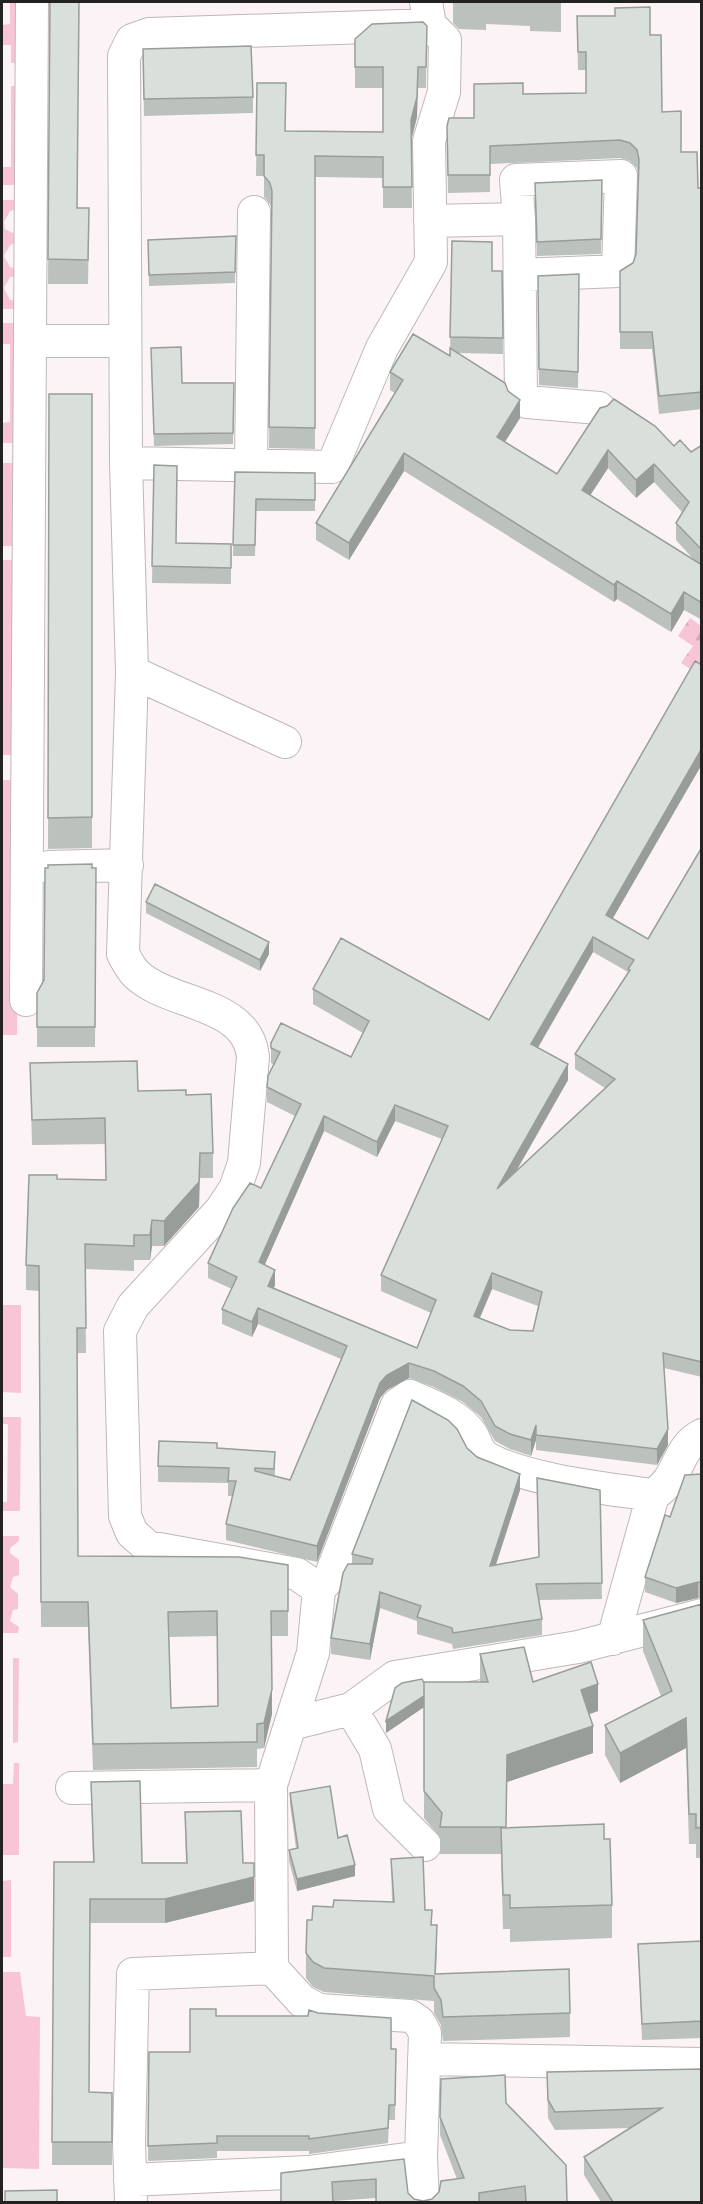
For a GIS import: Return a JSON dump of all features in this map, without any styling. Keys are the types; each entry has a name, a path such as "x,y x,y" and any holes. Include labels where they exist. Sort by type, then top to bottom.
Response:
{"street":[{"path":"26,1000 32,2"},
{"path":"126,463 332,467 382,348 431,262 429,141 444,92 445,40 428,13 149,34 132,40 124,56 124,341 126,463 132,672 123,954 135,974 148,982 227,1017 242,1029 252,1042 253,1057 244,1163 235,1189 221,1210 133,1306 120,1331 125,1516 132,1533 148,1547 297,1574 319,1589"},
{"path":"520,275 618,271 621,176 516,180 519,219 520,396 527,402 599,408"},
{"path":"250,466 254,212"},
{"path":"430,221 519,219"},
{"path":"30,341 124,341"},
{"path":"132,672 285,742"},
{"path":"26,868 127,865"},
{"path":"423,2202 425,2033 419,2022 411,2016 319,2010 302,2001 272,1968 271,1785 313,1653 319,1589 330,1577 397,1405 410,1396 437,1407 463,1425 485,1457 507,1467 597,1488 653,1495"},
{"path":"613,1639 653,1495 672,1481 685,1450 702,1435"},
{"path":"291,1724 351,1709 395,1677 613,1639 702,1616"},
{"path":"351,1709 375,1749 389,1809 425,1845"},
{"path":"72,1788 271,1785"},
{"path":"272,1968 134,1974 130,2191 422,2157"},
{"path":"424,2060 702,2064"}],"green space":[{"path":"10,2 15,2 15,63 11,63 11,45 2,45 2,25 10,24"},
{"path":"11,86 17,86 17,185 2,185 2,167 11,167"},
{"path":"2,200 17,200 17,209 10,211 4,222 5,229 17,235 16,243 10,245 4,256 10,267 17,269 17,276 10,277 4,288 10,300 17,301 16,309 2,309"},
{"path":"2,323 17,323 16,443 2,443 2,423 10,422 10,344 2,344"},
{"path":"2,463 16,463 16,546 2,546"},
{"path":"2,560 16,560 18,755 2,755"},
{"path":"690,618 701,626 701,676 681,663 693,646 678,636"},
{"path":"2,780 18,780 17,1035 2,1035"},
{"path":"3,1061 3,1274 2,1274"},
{"path":"2,1305 21,1305 21,1393 2,1392"},
{"path":"2,1417 21,1417 20,1511 2,1511 2,1502 7,1502 8,1424 2,1424"},
{"path":"2,1536 19,1536 19,1541 10,1548 10,1553 19,1560 19,1575 13,1577 10,1587 18,1594 18,1609 13,1610 10,1621 19,1627 18,1633 2,1633"},
{"path":"13,1658 19,1658 18,1742 13,1743"},
{"path":"14,1763 19,1763 19,1855 2,1855 2,1784 13,1784"},
{"path":"11,1880 11,1957 2,1957 2,1881"},
{"path":"2,1972 20,1972 26,2016 40,2017 39,2169 2,2168"}],"building":[{"path":"50,2 79,2 77,208 89,208 88,260 48,259"},
{"path":"650,7 650,35 661,35 662,112 681,111 681,152 697,152 698,188 702,188 702,392 659,396 652,332 620,332 620,271 633,263 636,254 639,159 637,150 630,143 620,140 490,146 490,175 448,175 447,126 449,118 474,118 474,84 523,83 523,94 586,93 586,52 578,52 577,16 615,16 615,8"},
{"path":"423,22 427,26 426,67 418,67 417,97 411,120 412,187 383,187 383,157 315,156 315,428 269,427 272,191 270,183 264,176 264,155 256,155 257,83 286,83 285,131 383,132 383,67 355,67 355,39 372,24"},
{"path":"251,46 253,97 144,99 143,49"},
{"path":"602,180 601,239 537,242 535,183"},
{"path":"236,236 235,272 149,275 148,240"},
{"path":"452,241 492,242 492,271 502,271 503,338 450,337"},
{"path":"579,274 578,372 539,369 538,276"},
{"path":"413,334 450,356 450,348 505,383 508,391 520,400 497,437 557,474 600,408 607,406 614,399 655,426 674,446 680,440 691,452 702,445 702,550 676,523 689,502 654,464 636,480 608,450 582,490 702,565 702,603 684,592 671,614 617,581 614,585 404,453 349,543 316,523 403,380 390,372"},
{"path":"181,347 182,383 234,383 233,433 154,434 151,348"},
{"path":"49,394 92,394 92,817 48,818"},
{"path":"154,465 177,466 176,543 231,544 231,568 152,566"},
{"path":"235,472 315,473 315,500 256,499 255,545 233,545"},
{"path":"695,661 702,665 702,748 606,915 648,939 702,847 702,1362 663,1353 668,1429 657,1449 536,1435 536,1425 531,1440 510,1434 495,1426 481,1401 463,1386 434,1371 409,1363 387,1375 380,1383 317,1546 226,1524 236,1481 228,1481 229,1468 158,1466 159,1441 217,1443 217,1448 275,1452 274,1469 255,1468 255,1471 290,1480 347,1346 258,1308 252,1322 222,1309 237,1277 208,1263 233,1208 250,1183 261,1188 301,1104 267,1087 268,1076 280,1052 271,1048 271,1043 281,1023 351,1057 369,1021 313,989 341,938 489,1020","holes":["593,937 634,960 628,969 630,970 575,1054 615,1079 497,1189 568,1064 531,1044","395,1105 448,1126 381,1275 436,1300 417,1348 268,1286 275,1270 259,1262 324,1116 377,1142","492,1273 542,1292 533,1331 510,1330 474,1316"]},
{"path":"92,864 92,868 96,868 95,1027 37,1027 37,993 44,980 45,868 48,868 48,865"},
{"path":"155,884 269,942 260,960 146,902"},
{"path":"137,1061 138,1091 186,1090 186,1095 211,1094 213,1153 200,1153 199,1182 164,1221 152,1220 150,1235 134,1235 134,1246 85,1244 86,1328 77,1328 78,1556 239,1557 288,1565 288,1611 271,1611 272,1689 264,1723 257,1724 257,1742 93,1744 88,1602 41,1602 39,1266 26,1265 29,1175 57,1175 57,1179 106,1180 105,1118 32,1120 30,1063","holes":["217,1611 218,1706 171,1708 168,1612"]},
{"path":"412,1400 448,1420 457,1429 467,1448 477,1457 520,1474 490,1566 539,1557 537,1478 600,1490 602,1583 536,1584 542,1619 453,1633 452,1628 417,1617 421,1606 380,1592 370,1644 331,1638 343,1573 348,1564 372,1564 373,1559 352,1554"},
{"path":"702,1474 702,1583 676,1588 645,1577 665,1515 670,1517 685,1475"},
{"path":"702,1604 702,1827 696,1828 696,1814 689,1814 686,1718 620,1753 605,1725 672,1691 643,1620"},
{"path":"524,1647 533,1682 591,1662 598,1684 581,1690 593,1726 507,1755 506,1827 440,1827 442,1813 424,1791 424,1682 488,1682 480,1654"},
{"path":"422,1679 424,1696 386,1721 395,1688 402,1683"},
{"path":"140,1781 142,1863 187,1863 185,1812 241,1811 243,1863 254,1863 254,1877 165,1899 90,1899 89,2092 112,2093 112,2142 52,2142 54,1862 94,1862 91,1782"},
{"path":"330,1786 338,1838 347,1835 355,1865 297,1879 289,1850 298,1848 290,1793"},
{"path":"604,1824 604,1839 610,1839 612,1905 510,1908 510,1895 503,1895 501,1828"},
{"path":"423,1857 425,1910 432,1910 431,1925 437,1925 435,1974 569,1969 570,2013 443,2017 441,2000 434,1988 434,1976 324,1968 313,1962 306,1953 307,1920 312,1920 313,1906 333,1907 334,1900 394,1902 391,1859"},
{"path":"702,1941 702,2021 642,2024 638,1944"},
{"path":"190,2009 216,2009 216,2016 308,2016 309,2010 318,2013 391,2018 391,2049 396,2049 395,2105 389,2105 388,2128 309,2139 309,2136 217,2136 217,2143 148,2146 149,2052 190,2052"},
{"path":"702,2069 702,2202 613,2202 584,2157 662,2108 555,2112 548,2100 547,2072"},
{"path":"505,2075 506,2103 566,2165 567,2202 526,2202 525,2186 479,2193 479,2202 376,2202 376,2179 332,2182 333,2202 281,2202 281,2173 404,2159 408,2193 414,2199 423,2201 432,2199 439,2192 441,2181 464,2178 440,2117 441,2079"},
{"path":"57,2190 57,2202 5,2202 5,2191"}]}
